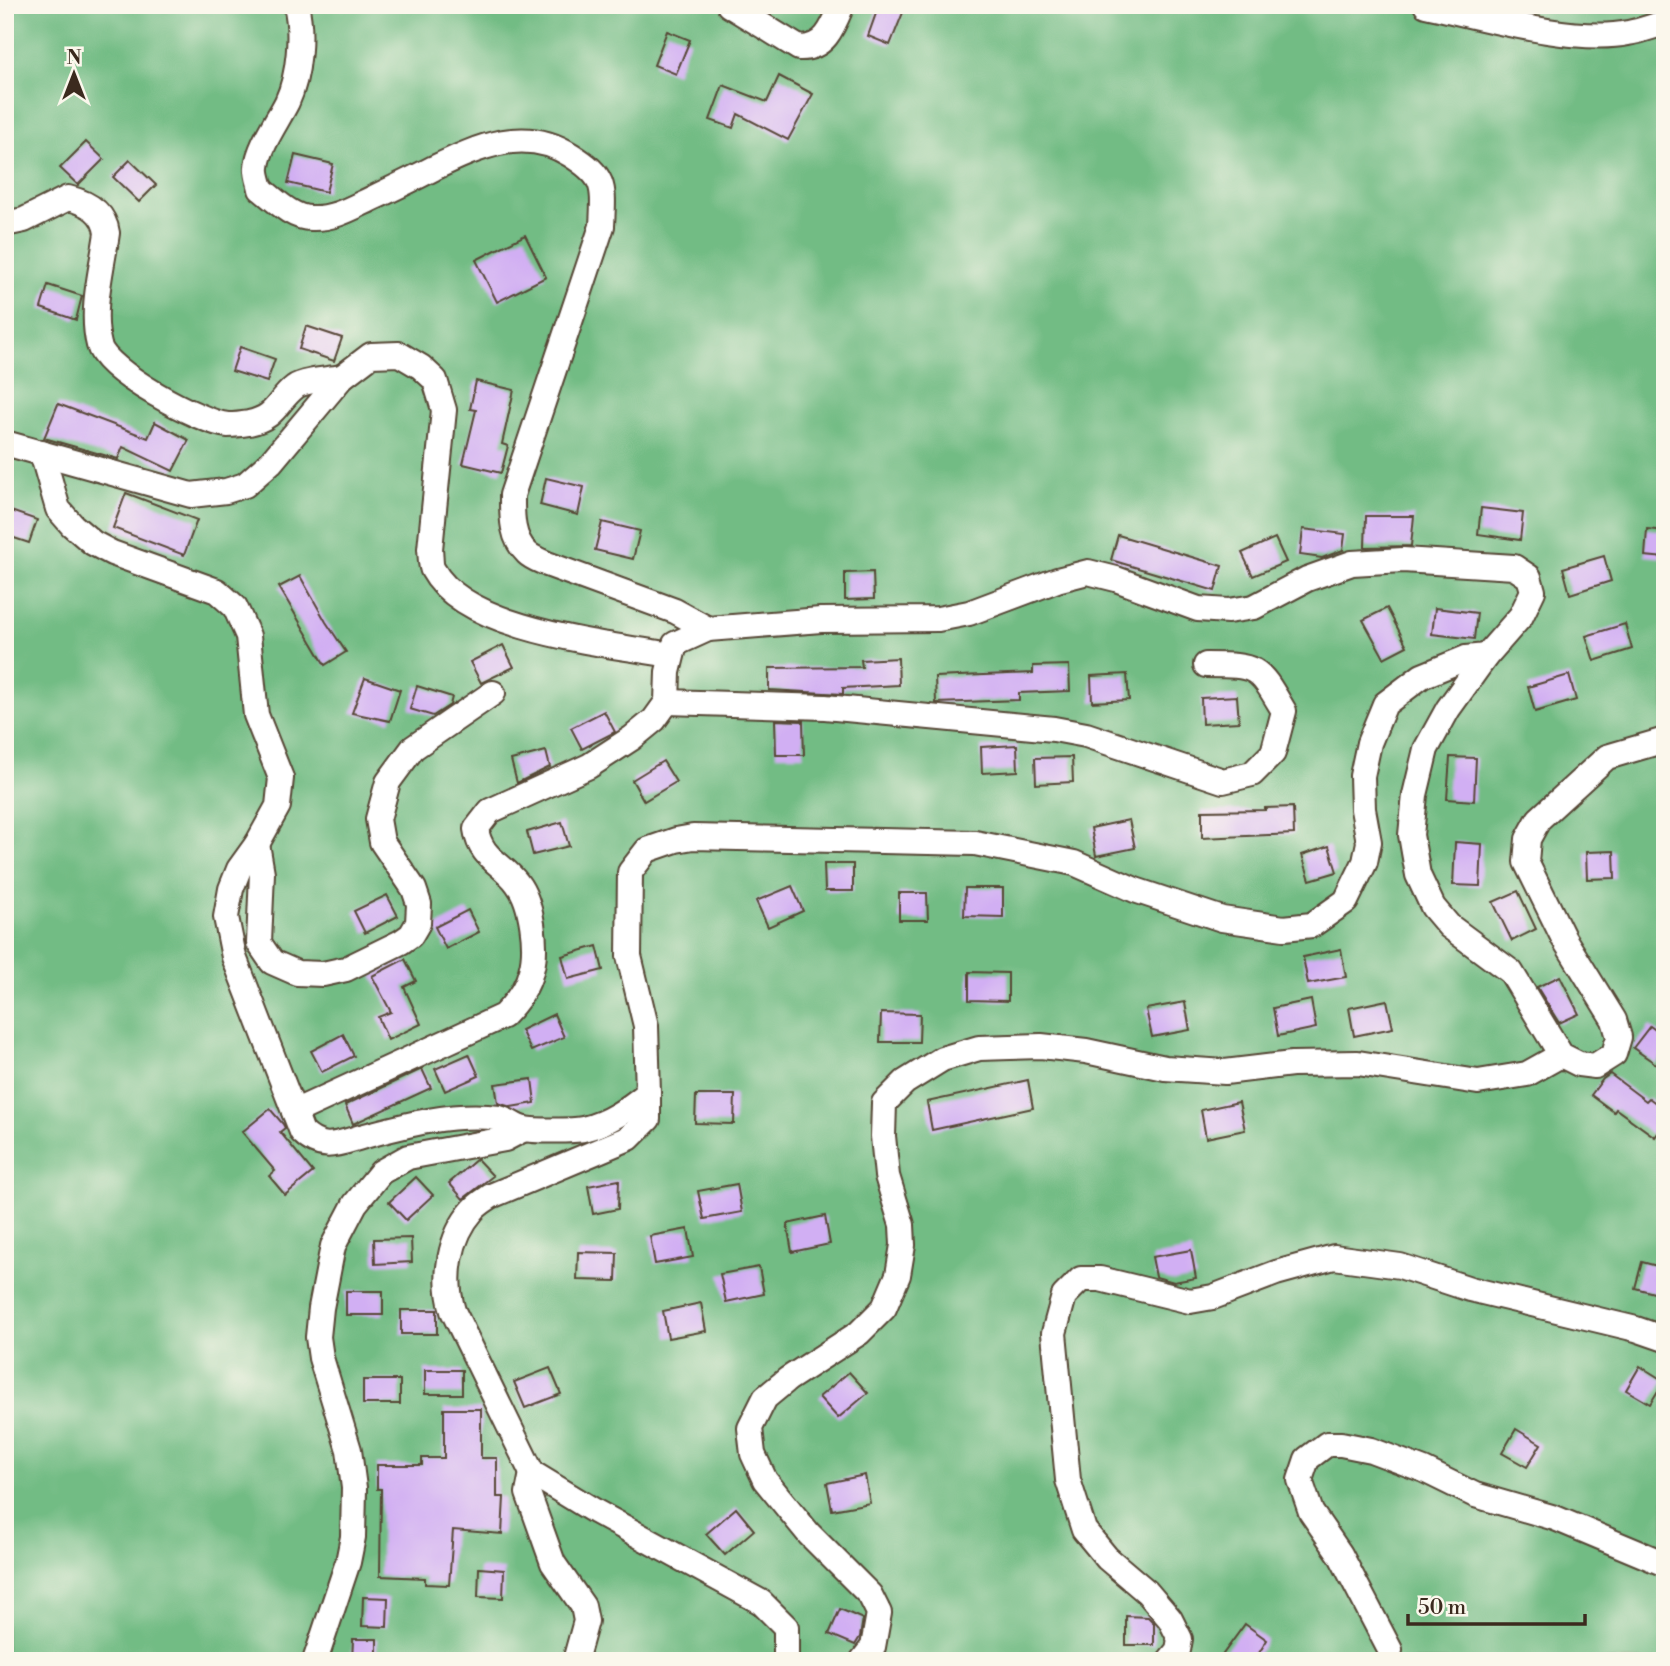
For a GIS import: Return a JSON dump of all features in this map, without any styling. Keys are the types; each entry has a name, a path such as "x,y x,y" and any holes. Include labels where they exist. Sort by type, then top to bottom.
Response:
{"street":[{"path":"296,5 299,16 297,71 287,101 268,136 257,167 261,189 287,210 308,218 337,216 476,148 511,139 541,141 566,151 592,169 604,191 603,226 512,495 512,520 518,540 527,554 547,564 675,611 708,629"},
{"path":"729,5 799,48 808,48 819,45 832,28 842,5"},
{"path":"1426,5 1506,23 1578,34 1627,34 1665,23"},
{"path":"5,224 24,220 68,198 86,202 105,219 107,233 95,328 99,349 116,369 144,387 207,419 228,425 249,423 270,415 296,386 342,377"},
{"path":"5,443 191,495 226,491 245,485 271,462 342,377 371,355 399,355 421,367 435,380 444,410 430,549 432,569 451,591 471,606 499,620 529,629 671,655"},
{"path":"42,453 58,509 72,525 93,543 112,553 217,591 235,607 248,636 256,715 281,778 278,806 239,870 231,890 226,917 234,957 302,1132 321,1145 337,1144 399,1127 459,1117 502,1119 524,1129 582,1129 621,1115 648,1093"},
{"path":"294,1111 503,1016 515,1004 527,985 533,968 532,924 524,894 515,881 493,862 478,840 476,829 482,819 501,804 589,766 654,720 667,702 668,672 675,643 708,629 821,620 938,619 970,613 1058,580 1088,572 1116,579 1198,609 1228,611 1254,607 1307,579 1352,563 1437,560 1514,567 1529,577 1533,591 1521,616 1486,656 1448,709 1426,750 1415,794 1411,835 1418,875 1433,907 1449,926 1510,972 1561,1055 1578,1064 1595,1066 1614,1054 1619,1037 1614,1020 1564,939 1526,862 1528,838 1539,819 1607,757 1665,740"},
{"path":"786,1661 786,1626 761,1602 596,1512 532,1473 453,1311 448,1293 448,1266 460,1231 474,1209 491,1196 629,1138 648,1119 646,1026 629,956 630,872 647,850 693,836 975,843 1074,863 1135,890 1222,919 1284,928 1312,925 1346,901 1365,862 1369,842 1363,809 1362,776 1369,743 1385,704 1422,676 1466,659 1486,656"},
{"path":"667,702 825,707 1054,729 1086,735 1223,781 1252,774 1273,753 1284,711 1263,676 1243,665 1206,665"},
{"path":"257,844 262,873 259,943 272,962 298,973 323,974 346,969 401,942 411,935 418,923 419,904 414,890 382,842 378,818 388,782 413,748 493,693"},
{"path":"863,1661 873,1647 879,1613 870,1595 808,1534 765,1480 753,1454 750,1428 765,1398 788,1379 859,1333 884,1308 898,1275 903,1245 902,1225 887,1176 883,1136 884,1103 905,1082 942,1059 979,1048 1041,1046 1086,1051 1164,1068 1226,1072 1292,1064 1358,1063 1478,1082 1527,1074 1561,1055"},
{"path":"315,1661 348,1562 353,1538 354,1488 349,1450 321,1358 318,1337 333,1246 355,1204 381,1172 408,1157 505,1139 524,1129"},
{"path":"1170,1661 1178,1650 1180,1639 1170,1619 1147,1592 1107,1558 1084,1530 1068,1480 1054,1333 1064,1296 1081,1279 1100,1279 1190,1301 1213,1297 1276,1273 1334,1257 1400,1266 1469,1289 1636,1329 1665,1339"},
{"path":"1390,1650 1340,1554 1311,1512 1300,1480 1307,1460 1327,1444 1371,1450 1424,1470 1475,1495 1555,1518 1665,1564"},
{"path":"532,1473 528,1493 553,1563 583,1606 586,1621 575,1661"}],"green space":[{"path":"5,5 1665,5 1665,1661 5,1661"}],"building":[{"path":"879,5 890,5 904,10 890,45 868,36"},
{"path":"667,31 690,40 676,74 654,65"},
{"path":"779,76 813,94 788,140 738,114 733,128 710,120 723,85 767,102"},
{"path":"86,142 104,159 78,185 60,168"},
{"path":"295,155 333,164 326,192 288,183"},
{"path":"130,160 156,185 139,202 113,177"},
{"path":"525,235 546,277 497,302 476,260"},
{"path":"48,285 82,296 76,320 41,308"},
{"path":"306,326 342,338 334,361 299,349"},
{"path":"240,347 275,359 267,382 232,371"},
{"path":"476,381 514,390 502,444 508,446 501,473 463,464 476,410 470,409"},
{"path":"58,404 148,438 155,422 189,440 173,471 123,447 118,459 44,438"},
{"path":"546,478 584,487 578,515 540,505"},
{"path":"126,493 197,520 184,555 113,528"},
{"path":"1481,508 1523,513 1520,540 1478,534"},
{"path":"5,509 37,520 29,543 5,535"},
{"path":"1366,516 1414,516 1411,546 1365,547"},
{"path":"602,522 640,531 633,559 595,550"},
{"path":"1303,529 1345,534 1343,550 1322,558 1300,555"},
{"path":"1647,529 1665,531 1665,558 1645,556"},
{"path":"1118,535 1222,566 1215,591 1111,560"},
{"path":"1275,538 1286,562 1253,576 1242,553"},
{"path":"1604,556 1611,581 1570,594 1563,568"},
{"path":"873,572 874,599 845,600 845,573"},
{"path":"300,576 346,652 325,665 279,587"},
{"path":"1387,608 1407,646 1384,658 1363,620"},
{"path":"1435,608 1477,613 1474,639 1432,634"},
{"path":"1625,624 1632,649 1594,661 1586,636"},
{"path":"503,645 514,667 481,683 470,662"},
{"path":"898,658 899,685 843,688 843,694 769,690 769,668 862,667 861,660"},
{"path":"1069,665 1070,691 1019,693 1019,700 936,703 935,677 1033,673 1033,666"},
{"path":"1127,674 1129,700 1092,702 1091,676"},
{"path":"1569,675 1576,700 1535,712 1528,687"},
{"path":"365,678 400,690 390,721 352,713"},
{"path":"417,686 452,697 450,705 433,716 410,709"},
{"path":"1237,696 1239,722 1202,724 1201,698"},
{"path":"604,711 615,732 582,749 571,728"},
{"path":"775,720 803,721 804,755 776,755"},
{"path":"1017,745 1018,771 982,773 981,747"},
{"path":"546,751 550,767 517,783 511,760"},
{"path":"1072,757 1073,782 1036,784 1035,758"},
{"path":"1450,757 1476,758 1474,801 1447,799"},
{"path":"663,761 676,782 644,801 632,780"},
{"path":"1293,807 1294,834 1202,838 1202,811"},
{"path":"1129,820 1135,848 1096,856 1091,828"},
{"path":"562,822 569,846 533,855 527,832"},
{"path":"1455,842 1482,844 1480,886 1453,885"},
{"path":"1329,846 1337,872 1310,880 1302,855"},
{"path":"1614,851 1615,878 1587,879 1586,852"},
{"path":"824,864 853,864 853,891 825,891"},
{"path":"792,886 803,911 768,927 756,901"},
{"path":"965,888 1003,888 1003,917 964,916"},
{"path":"1518,891 1536,929 1512,941 1493,902"},
{"path":"899,893 927,893 928,920 899,920"},
{"path":"387,895 398,916 365,933 354,911"},
{"path":"468,910 479,932 446,949 435,927"},
{"path":"597,946 603,970 568,979 562,956"},
{"path":"1341,949 1346,977 1308,984 1303,957"},
{"path":"405,959 416,981 404,987 421,1024 388,1040 378,1017 391,1012 372,976"},
{"path":"969,972 1008,973 1008,1001 969,1000"},
{"path":"1560,976 1579,1014 1559,1023 1537,987"},
{"path":"1311,1000 1316,1028 1278,1036 1273,1008"},
{"path":"1387,1000 1393,1028 1354,1036 1349,1008"},
{"path":"1185,1002 1190,1030 1152,1037 1146,1009"},
{"path":"881,1013 920,1014 919,1042 880,1042"},
{"path":"554,1014 564,1037 531,1051 521,1030"},
{"path":"1650,1026 1665,1037 1665,1053 1656,1064 1633,1048"},
{"path":"343,1034 354,1056 322,1072 311,1051"},
{"path":"469,1054 479,1076 445,1091 435,1069"},
{"path":"422,1069 431,1088 353,1124 345,1105"},
{"path":"1610,1074 1646,1101 1649,1098 1665,1110 1665,1124 1655,1137 1591,1095"},
{"path":"532,1079 535,1103 511,1107 498,1103 495,1084"},
{"path":"1028,1080 1033,1108 932,1130 927,1102"},
{"path":"696,1095 735,1095 734,1124 695,1123"},
{"path":"1239,1102 1245,1130 1206,1138 1201,1110"},
{"path":"270,1109 285,1128 280,1132 313,1172 285,1195 269,1176 275,1171 242,1132"},
{"path":"477,1159 493,1176 463,1199 449,1183"},
{"path":"416,1177 433,1195 406,1220 389,1202"},
{"path":"619,1180 618,1209 593,1214 588,1186"},
{"path":"737,1184 742,1212 704,1219 698,1191"},
{"path":"825,1216 830,1244 792,1252 787,1224"},
{"path":"688,1229 693,1257 655,1264 650,1236"},
{"path":"411,1238 412,1262 375,1264 374,1239"},
{"path":"1191,1250 1196,1278 1174,1282 1156,1277 1152,1257"},
{"path":"578,1252 617,1253 616,1281 577,1280"},
{"path":"1642,1262 1665,1268 1665,1296 1635,1288"},
{"path":"759,1267 764,1294 726,1302 720,1274"},
{"path":"346,1291 383,1291 383,1315 346,1315"},
{"path":"701,1303 706,1331 668,1338 663,1311"},
{"path":"401,1310 437,1310 437,1334 401,1334"},
{"path":"1640,1366 1664,1381 1650,1404 1626,1390"},
{"path":"550,1368 561,1394 525,1408 514,1382"},
{"path":"425,1370 462,1370 462,1394 425,1394"},
{"path":"849,1372 868,1393 838,1418 819,1397"},
{"path":"363,1380 400,1380 400,1404 363,1404"},
{"path":"444,1409 481,1409 481,1458 497,1458 497,1497 504,1497 502,1534 453,1530 449,1585 425,1584 425,1578 380,1576 381,1489 377,1489 377,1465 422,1465 422,1458 444,1458"},
{"path":"1516,1429 1541,1444 1527,1467 1502,1453"},
{"path":"865,1475 870,1503 832,1510 827,1483"},
{"path":"736,1508 754,1530 725,1555 706,1534"},
{"path":"479,1568 504,1570 503,1598 478,1597"},
{"path":"363,1597 388,1598 387,1627 362,1626"},
{"path":"840,1609 863,1619 860,1637 855,1645 829,1634"},
{"path":"1126,1616 1148,1617 1154,1623 1154,1645 1126,1645"},
{"path":"1245,1624 1267,1640 1254,1661 1218,1661"},
{"path":"353,1639 377,1639 377,1661 352,1661"}]}
